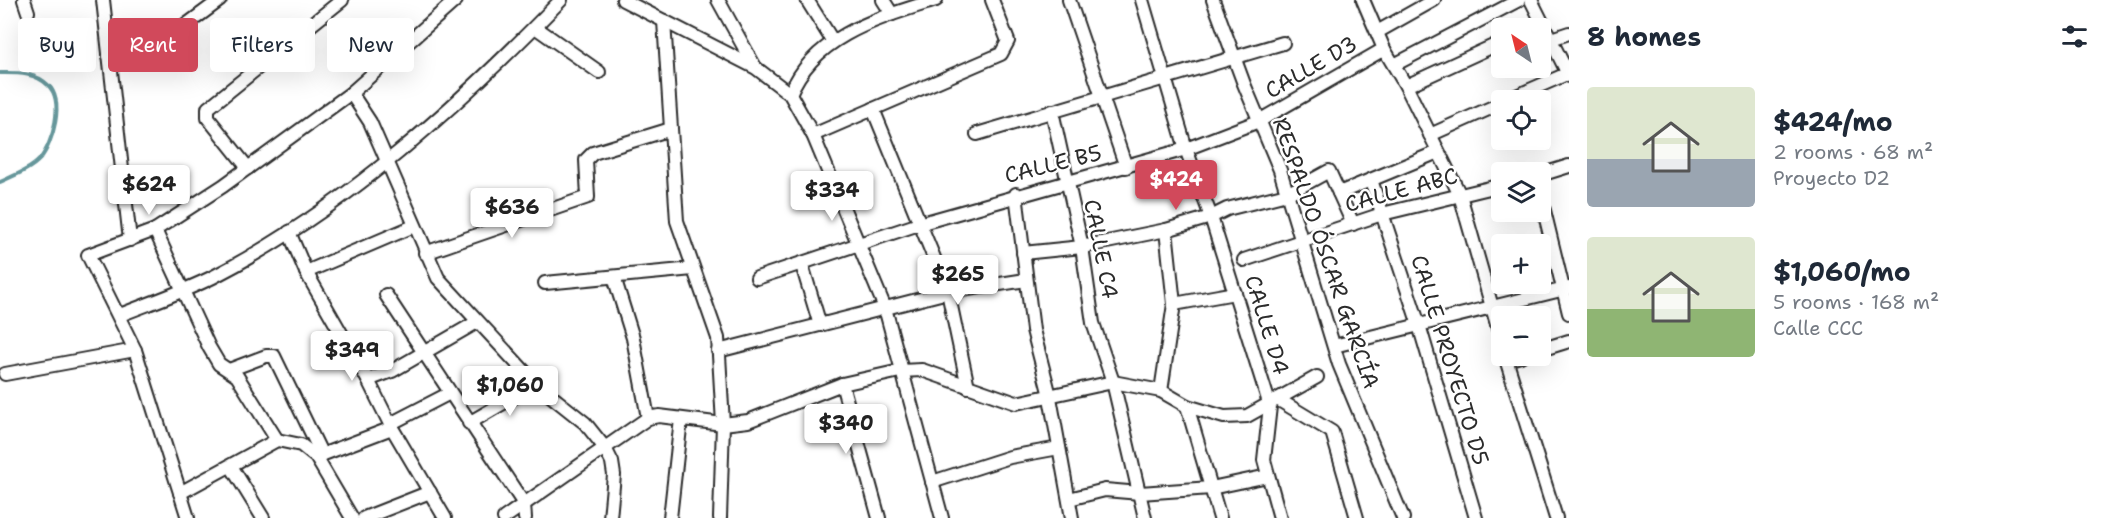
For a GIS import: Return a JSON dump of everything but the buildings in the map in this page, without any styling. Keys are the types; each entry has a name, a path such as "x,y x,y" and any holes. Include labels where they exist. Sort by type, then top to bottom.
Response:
{"street":[{"path":"103,0 108,47"},
{"path":"196,18 220,0"},
{"path":"248,168 208,118 208,108 342,0"},
{"path":"188,518 135,350 120,315 88,255 155,230 248,168 351,93 456,0"},
{"path":"120,315 212,278 289,232 388,163 535,27 561,0"},
{"path":"622,0 756,68 790,94 813,135 885,308 900,371 942,518"},
{"path":"718,0 756,68"},
{"path":"807,0 832,40"},
{"path":"884,0 892,14"},
{"path":"790,94 798,75 832,40 892,14 936,0"},
{"path":"813,135 1001,54 1008,41 992,0"},
{"path":"1069,0 1126,166"},
{"name":"CALLE D4","path":"1142,0 1186,149 1275,403 1264,460 1280,518"},
{"name":"RESPALDO ÓSCAR GARCÍA","path":"1213,0 1287,194 1334,346 1403,518"},
{"path":"1363,0 1384,49 1406,86 1460,195 1491,306"},
{"path":"1378,31 1434,0"},
{"path":"1394,65 1518,0"},
{"path":"1531,0 1536,18"},
{"path":"664,21 677,221 709,309 718,351 723,424 720,518"},
{"path":"535,27 599,72"},
{"path":"1531,90 1569,74 1551,39 1569,33"},
{"path":"977,134 1283,43"},
{"path":"1406,86 1491,47"},
{"name":"CALLE D3","path":"1259,121 1384,49"},
{"path":"111,72 130,240"},
{"path":"351,93 370,122 425,253 438,278 536,384 585,423 605,448 612,462 614,475 610,518"},
{"path":"1430,135 1491,108"},
{"path":"873,109 922,223 948,292 968,387"},
{"name":"CALLE C4","path":"1052,111 1082,247 1093,322 1113,381"},
{"name":"CALLE B5","path":"757,278 1016,194 1067,183 1186,149 1259,121"},
{"path":"425,253 588,197 586,160 593,153 671,129"},
{"path":"1339,193 1438,152"},
{"path":"1551,172 1569,166"},
{"path":"1023,252 1082,247 1166,230 1211,217 1227,209 1287,194 1329,171 1353,224"},
{"name":"CALLE PROYECTO D5","path":"1371,180 1419,325 1476,518"},
{"name":"CALLE ABC","path":"1244,260 1382,214 1491,188"},
{"path":"1016,194 1033,330 1050,397 1072,518"},
{"path":"1548,222 1566,289 1569,313"},
{"path":"306,272 414,226"},
{"path":"155,230 209,347 219,364 237,376 277,440"},
{"path":"1161,392 1174,304 1166,230"},
{"path":"289,232 306,272 445,518"},
{"path":"802,265 820,325"},
{"path":"545,284 693,269"},
{"path":"614,277 633,338 648,418"},
{"path":"718,351 948,292 1026,280"},
{"path":"1500,306 1566,289"},
{"path":"1174,304 1235,292"},
{"path":"386,295 524,504 525,518"},
{"path":"1334,346 1491,308"},
{"path":"368,380 393,371 477,322"},
{"path":"1551,347 1569,341"},
{"path":"5,374 135,350"},
{"path":"229,370 266,356 274,356 319,456 352,518"},
{"path":"1508,366 1556,518"},
{"path":"504,518 648,418 659,416 723,424 748,421 842,384 900,371 922,370 1016,403 1113,381 1161,392 1187,406 1224,417 1248,416 1275,403 1317,377"},
{"path":"1113,381 1145,518"},
{"path":"469,423 536,384"},
{"path":"842,384 879,518"},
{"path":"319,456 391,426 450,393"},
{"path":"1275,403 1332,432 1357,518"},
{"path":"1187,406 1220,518"},
{"path":"670,518 681,418"},
{"path":"180,493 277,440 301,445 319,456"},
{"path":"932,482 1010,457 1059,448"},
{"path":"231,466 263,518"},
{"path":"1069,499 1105,490 1140,493 1211,488 1268,476"},
{"path":"364,518 430,492"}],"waterway":[{"path":"0,73 26,74 37,78 48,85 56,101 53,133 45,152 26,170 0,182"}]}
